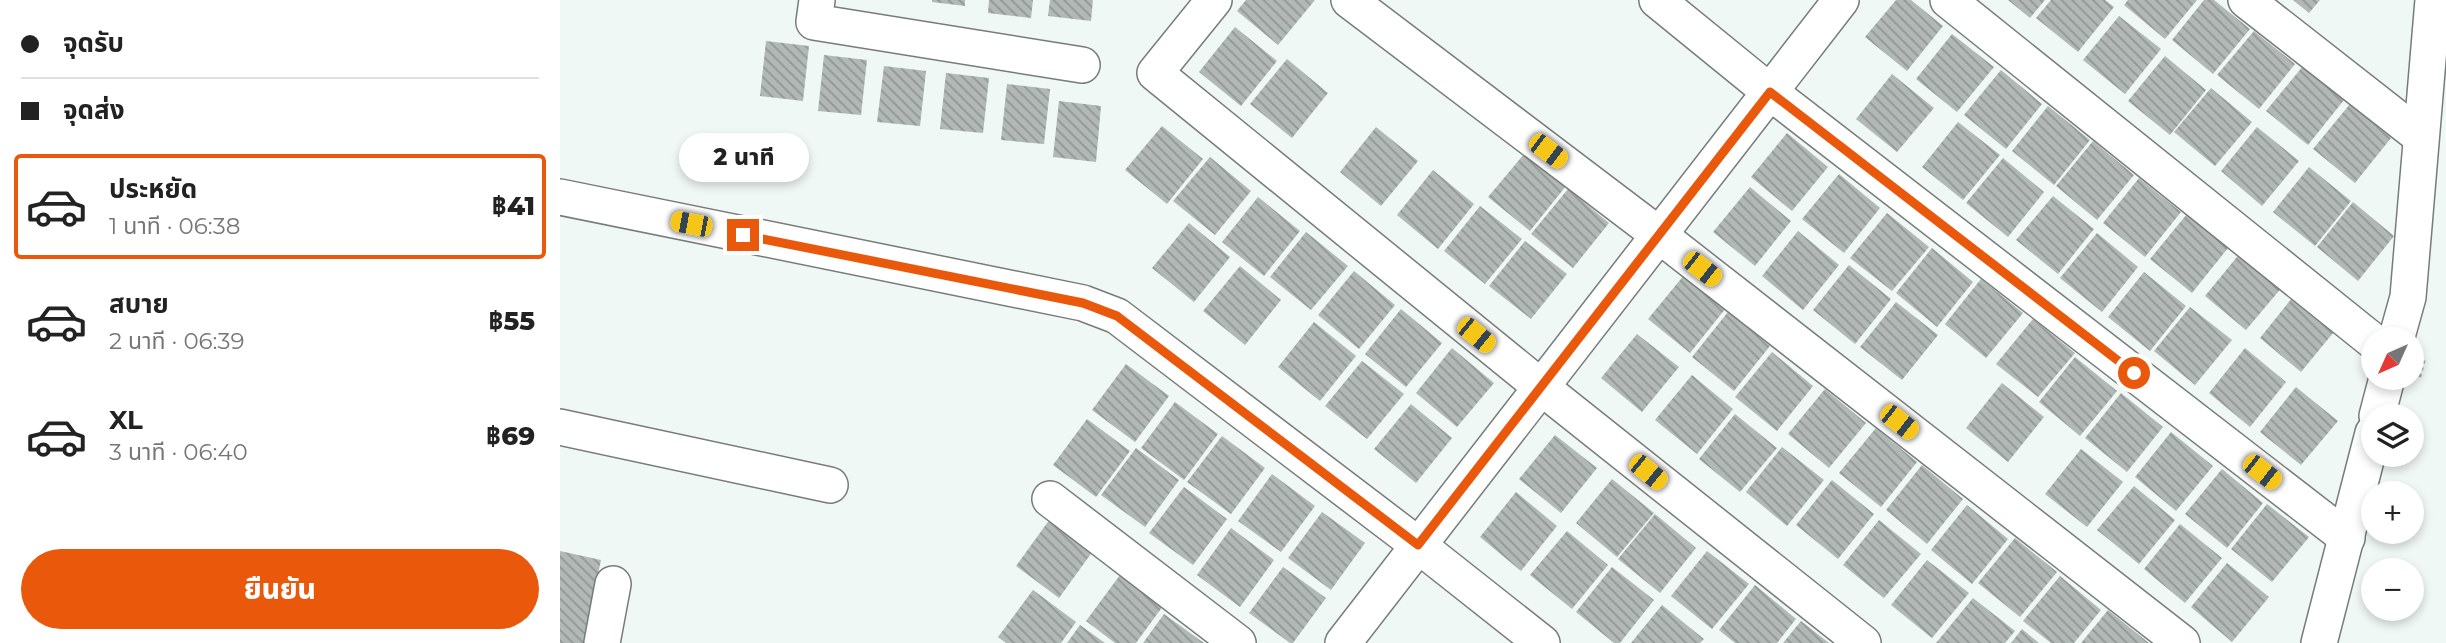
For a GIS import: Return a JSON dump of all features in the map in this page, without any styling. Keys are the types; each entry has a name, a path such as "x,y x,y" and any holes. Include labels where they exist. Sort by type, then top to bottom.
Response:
{"street":[{"path":"817,0 814,22 1082,65"},
{"path":"1213,0 1155,73 1541,387 1863,643"},
{"path":"1349,0 1659,234 2182,643"},
{"path":"1657,0 1770,92 2347,538"},
{"path":"1343,643 1841,0"},
{"path":"1948,0 2361,331"},
{"path":"2246,0 2421,137"},
{"path":"2400,327 2408,297 2433,0"},
{"path":"560,198 1083,303 1117,316 1542,643"},
{"path":"560,427 830,485"},
{"path":"2319,643 2365,467"},
{"path":"1050,499 1238,643"},
{"path":"602,643 613,584"}],"building":[{"path":"965,0 965,6 932,2"},
{"path":"989,0 1033,0 1031,18 988,13"},
{"path":"1050,0 1093,0 1091,21 1048,16"},
{"path":"1246,0 1315,0 1278,45 1237,11"},
{"path":"1896,0 1911,0 1943,26 1907,71 1865,37"},
{"path":"2008,0 2045,0 2030,18"},
{"path":"2051,0 2105,0 2114,7 2078,52 2036,18"},
{"path":"2128,0 2197,0 2165,39 2124,5"},
{"path":"2204,0 2214,0 2250,29 2213,74 2172,40"},
{"path":"2293,0 2320,0 2309,13"},
{"path":"2119,16 2161,49 2125,94 2083,60"},
{"path":"1235,27 1277,61 1241,106 1199,72"},
{"path":"2254,31 2295,64 2259,109 2217,75"},
{"path":"1952,34 1994,67 1957,112 1916,79"},
{"path":"766,41 809,46 803,101 760,96"},
{"path":"824,55 867,60 861,115 818,111"},
{"path":"2165,56 2206,90 2170,135 2128,101"},
{"path":"1287,59 1328,93 1292,138 1250,104"},
{"path":"884,66 926,71 920,126 877,122"},
{"path":"2303,66 2344,100 2308,145 2266,111"},
{"path":"2001,70 2042,104 2006,149 1964,115"},
{"path":"946,73 989,78 983,133 940,129"},
{"path":"1892,74 1934,108 1897,152 1856,119"},
{"path":"1007,84 1050,89 1044,144 1001,140"},
{"path":"2211,88 2252,122 2215,166 2174,132"},
{"path":"1059,101 1101,106 1096,162 1053,157"},
{"path":"2350,104 2391,138 2355,183 2313,149"},
{"path":"2048,106 2090,140 2054,185 2012,151"},
{"path":"1958,122 2000,155 1963,200 1922,167"},
{"path":"1162,126 1203,159 1167,204 1125,170"},
{"path":"1376,127 1418,161 1381,206 1340,172"},
{"path":"2257,127 2299,161 2262,206 2221,171"},
{"path":"1787,133 1828,167 1792,211 1751,177"},
{"path":"2093,141 2134,175 2097,220 2056,186"},
{"path":"1525,153 1566,186 1530,231 1488,197"},
{"path":"1210,157 1251,191 1215,235 1173,201"},
{"path":"2003,158 2044,192 2008,237 1966,203"},
{"path":"2309,167 2351,201 2315,246 2273,212"},
{"path":"1433,170 1474,204 1438,249 1397,215"},
{"path":"1839,174 1880,208 1844,253 1802,219"},
{"path":"2139,178 2181,212 2145,257 2103,223"},
{"path":"1750,187 1791,221 1755,266 1713,232"},
{"path":"1568,189 1609,223 1573,268 1531,234"},
{"path":"2053,196 2094,229 2058,274 2016,240"},
{"path":"1258,197 1300,231 1264,276 1222,242"},
{"path":"2353,202 2394,236 2358,281 2317,247"},
{"path":"1480,206 1522,239 1485,284 1444,251"},
{"path":"1887,213 1929,247 1892,291 1850,258"},
{"path":"2187,214 2228,248 2192,293 2150,259"},
{"path":"1189,223 1230,257 1194,302 1152,268"},
{"path":"1798,231 1839,265 1803,310 1762,276"},
{"path":"1306,232 1348,266 1311,310 1270,277"},
{"path":"2097,233 2138,267 2102,312 2060,278"},
{"path":"1525,241 1567,274 1531,319 1489,286"},
{"path":"1932,248 1973,282 1937,327 1896,293"},
{"path":"2241,252 2283,286 2246,330 2205,296"},
{"path":"1849,265 1891,299 1855,344 1813,310"},
{"path":"1240,266 1281,300 1245,345 1203,311"},
{"path":"1354,271 1395,305 1359,349 1318,315"},
{"path":"2144,272 2186,306 2150,351 2108,317"},
{"path":"1685,274 1726,308 1690,353 1648,319"},
{"path":"1981,279 2023,313 1986,358 1945,324"},
{"path":"2296,293 2338,327 2301,372 2260,338"},
{"path":"1896,302 1938,335 1902,380 1860,347"},
{"path":"2190,307 2232,340 2195,385 2154,351"},
{"path":"1401,309 1442,343 1406,387 1365,354"},
{"path":"1728,312 1770,346 1734,391 1692,357"},
{"path":"2033,319 2075,353 2038,397 1996,364"},
{"path":"1314,322 1356,356 1320,401 1278,367"},
{"path":"1637,334 1679,367 1642,412 1601,378"},
{"path":"1452,348 1494,383 1457,427 1416,393"},
{"path":"2245,348 2286,382 2250,427 2209,393"},
{"path":"1772,352 1813,386 1777,431 1735,397"},
{"path":"2075,357 2117,391 2080,436 2039,402"},
{"path":"1362,361 1404,394 1367,439 1325,406"},
{"path":"1126,364 1169,396 1135,442 1092,410"},
{"path":"1692,375 1733,409 1697,454 1655,420"},
{"path":"2002,383 2044,417 2008,462 1966,428"},
{"path":"2296,387 2338,421 2301,465 2260,432"},
{"path":"1825,389 1866,423 1829,468 1788,434"},
{"path":"2121,393 2163,427 2127,472 2085,438"},
{"path":"1175,402 1218,434 1184,480 1141,448"},
{"path":"1411,404 1452,438 1416,483 1374,449"},
{"path":"1735,414 1777,448 1740,492 1699,459"},
{"path":"1087,419 1130,451 1096,497 1053,465"},
{"path":"1876,428 1917,462 1881,507 1839,473"},
{"path":"2171,432 2213,466 2176,511 2135,477"},
{"path":"1555,435 1597,468 1561,513 1519,479"},
{"path":"1222,436 1265,468 1231,514 1187,482"},
{"path":"1782,447 1824,480 1787,526 1746,492"},
{"path":"1136,448 1179,480 1145,527 1101,495"},
{"path":"2081,449 2123,482 2087,527 2045,494"},
{"path":"1922,465 1963,499 1927,544 1886,510"},
{"path":"2222,469 2263,503 2227,548 2185,514"},
{"path":"1272,474 1315,506 1281,552 1238,521"},
{"path":"1612,479 1654,513 1617,557 1576,523"},
{"path":"1832,480 1874,514 1838,559 1796,525"},
{"path":"2134,486 2175,520 2139,564 2097,530"},
{"path":"1184,487 1227,519 1193,565 1149,533"},
{"path":"1516,492 1557,526 1521,571 1480,537"},
{"path":"2267,504 2309,537 2272,582 2231,549"},
{"path":"1967,505 2008,539 1972,584 1931,550"},
{"path":"1322,512 1365,543 1331,590 1288,558"},
{"path":"1655,514 1696,548 1660,593 1618,559"},
{"path":"1050,519 1093,551 1059,598 1016,566"},
{"path":"1879,520 1921,554 1884,598 1843,565"},
{"path":"2180,524 2222,558 2185,603 2144,569"},
{"path":"1231,528 1274,560 1240,607 1197,575"},
{"path":"1567,531 1608,565 1572,609 1530,575"},
{"path":"2015,538 2057,572 2020,617 1978,583"},
{"path":"560,551 601,560 583,643 560,643"},
{"path":"1707,551 1749,584 1712,629 1671,596"},
{"path":"1927,560 1969,593 1932,638 1891,605"},
{"path":"2227,563 2269,597 2232,642 2191,607"},
{"path":"1283,567 1326,598 1293,643 1249,613"},
{"path":"1612,567 1654,600 1620,643 1614,643 1576,612"},
{"path":"1120,575 1163,606 1136,643 1115,643 1086,621"},
{"path":"2060,576 2101,610 2074,643 2051,643 2023,621"},
{"path":"1755,585 1796,619 1777,643 1735,643 1719,630"},
{"path":"1033,590 1076,622 1061,643 1006,643 998,637"},
{"path":"1973,598 2015,631 2005,643 1936,643"},
{"path":"1662,605 1704,639 1700,643 1631,643"},
{"path":"2108,610 2149,643 2081,643"},
{"path":"1164,614 1204,643 1143,643"},
{"path":"1801,621 1829,643 1783,643"},
{"path":"1080,625 1105,643 1067,643"},
{"path":"2022,629 2039,643 2011,643"}],"route":[{"path":"743,235 1083,303 1117,316 1418,545 1770,92 2134,373"}]}
